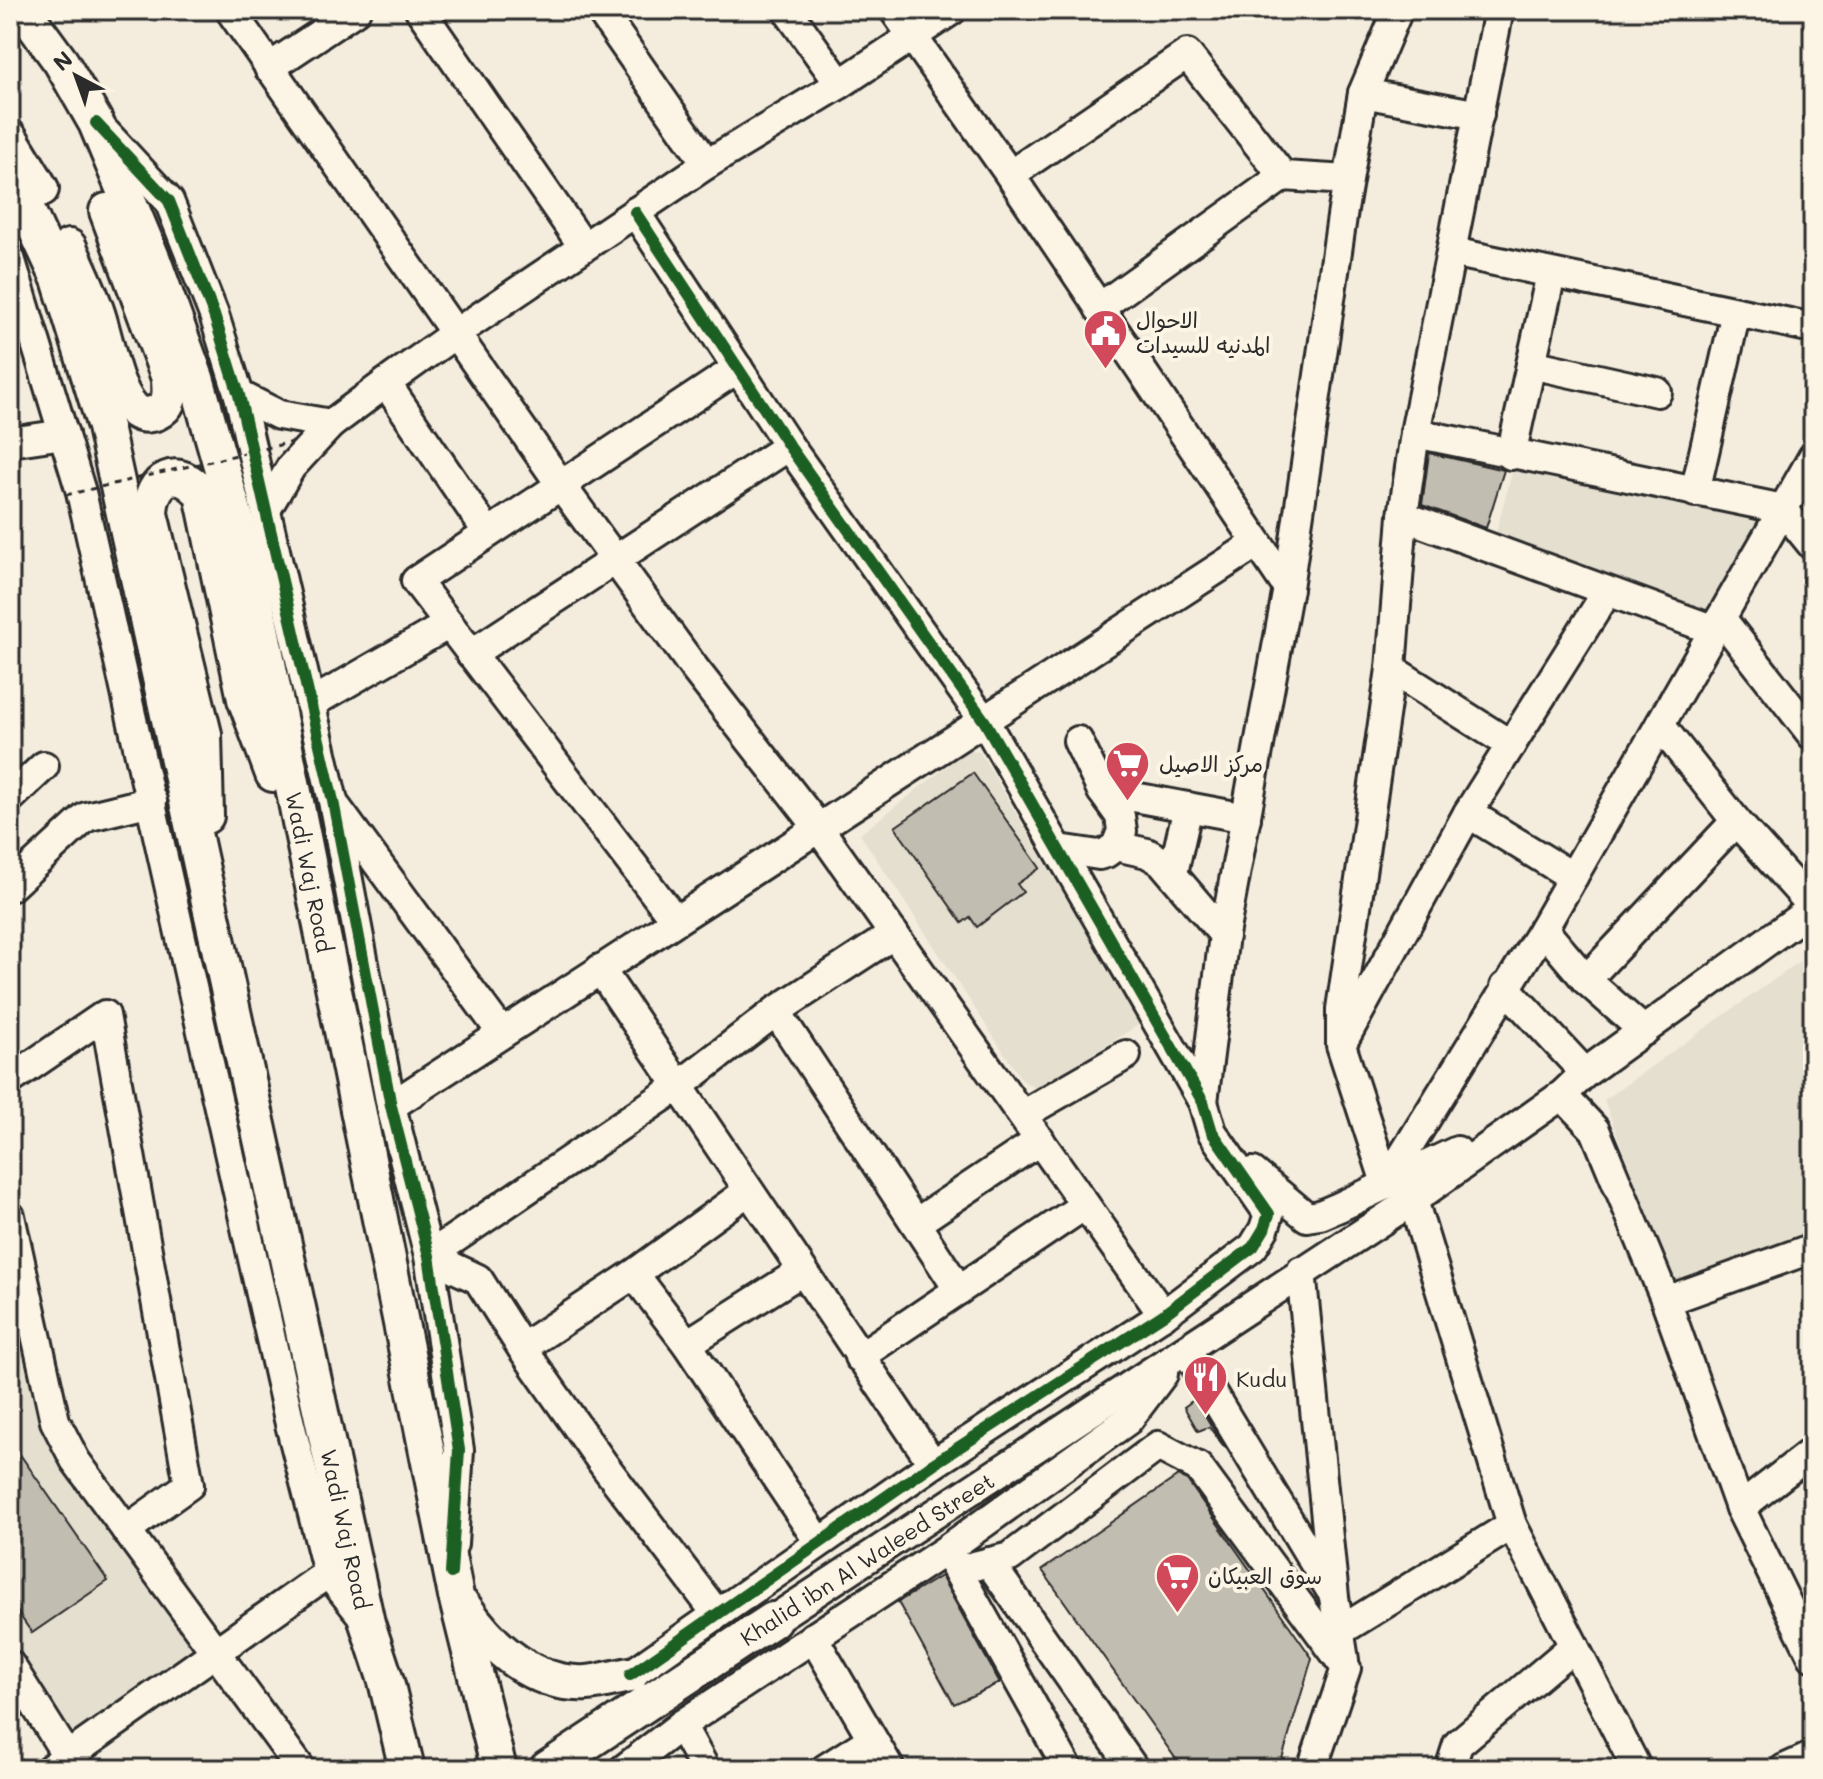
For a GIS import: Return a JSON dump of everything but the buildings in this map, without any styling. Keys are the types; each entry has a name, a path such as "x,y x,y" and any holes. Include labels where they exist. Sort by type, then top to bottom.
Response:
{"main road":[{"name":"Wadi Waj Road","path":"23,10 61,62 96,123 153,260 196,378 246,554 454,1584 499,1769"},
{"path":"10,138 52,208 96,309 121,390 131,408 141,415 150,415 164,408 170,397 169,378 122,245 23,10"},
{"name":"Wadi Waj Road","path":"10,173 59,279 105,427 367,1623 386,1681 407,1769"},
{"path":"207,892 204,734 150,514 150,497 156,487 169,478 181,477 192,481 202,494 245,699 308,868"},
{"path":"454,1584 479,1630 528,1670 554,1681 587,1683 630,1675"},
{"name":"Khalid ibn Al Waleed Street","path":"547,1769 773,1620"},
{"path":"386,1681 396,1730 395,1769"}],"street":[{"path":"230,10 561,485 694,668 818,827 1163,1315"},
{"path":"269,68 356,10"},
{"path":"420,10 583,246"},
{"path":"600,10 707,164"},
{"path":"787,10 840,84"},
{"path":"894,10 1010,175 1288,588"},
{"path":"267,508 291,467 331,424 386,383 707,164 840,84 952,10"},
{"path":"1203,1102 1224,935 1288,588 1363,93 1398,10"},
{"path":"1386,1183 1341,1045 1341,1009 1391,669 1403,516 1415,433 1499,10"},
{"path":"1010,175 1187,54 1283,176"},
{"path":"1363,93 1479,115"},
{"path":"96,123 169,201 214,315 239,395 267,508 333,801 391,1106 429,1256 459,1450 454,1584"},
{"path":"1099,308 1283,176 1348,180"},
{"path":"630,1675 933,1464 1163,1315 1253,1247 1269,1214 1212,1132 1203,1102 985,722 789,446 635,212"},
{"path":"1452,252 1813,328"},
{"path":"10,258 81,492 290,1424 328,1573 367,1623"},
{"path":"1511,455 1551,274"},
{"path":"1695,492 1736,312"},
{"path":"1531,364 1657,392"},
{"path":"675,920 416,581 738,368"},
{"path":"386,383 488,533"},
{"path":"239,395 279,415 331,424"},
{"path":"1415,433 1783,509 1813,546"},
{"path":"10,442 64,434"},
{"path":"471,654 789,446"},
{"path":"1386,1183 1543,929 1813,457"},
{"path":"1403,516 1607,592 1717,624 1813,736"},
{"path":"391,1106 1257,543"},
{"path":"1341,1045 1468,813 1607,592"},
{"path":"310,704 449,624"},
{"path":"1391,669 1511,745"},
{"path":"1660,725 1736,821 1813,908"},
{"path":"1059,849 1099,855 1116,846 1122,831 1120,816 1102,791 1078,741"},
{"path":"10,798 44,766"},
{"path":"1102,791 1246,818"},
{"path":"10,887 86,817 152,801"},
{"path":"333,801 502,1033"},
{"path":"1173,873 1188,807"},
{"path":"1468,813 1573,877"},
{"path":"1586,980 1736,821"},
{"path":"1116,846 1147,853 1161,861 1224,935"},
{"name":"Khalid ibn Al Waleed Street","path":"773,1620 1413,1200 1562,1095 1585,1073 1813,908"},
{"path":"1543,929 1586,980 1644,1031"},
{"path":"429,1256 680,1085 776,1011 894,934"},
{"path":"600,969 933,1464"},
{"path":"1505,987 1585,1073"},
{"path":"776,1011 959,1290"},
{"path":"10,1080 105,1015 189,1485 126,1530"},
{"path":"1022,1115 1126,1055"},
{"path":"1562,1095 1595,1130 1666,1301 1740,1508 1810,1641"},
{"path":"1212,1132 1255,1175 1307,1217 1320,1215 1414,1173 1450,1153 1500,1139"},
{"path":"916,1223 1040,1140"},
{"path":"522,1348 634,1274 748,1191"},
{"path":"1413,1200 1512,1525 1637,1769"},
{"path":"859,1357 1085,1205"},
{"path":"10,1216 55,1421 75,1460 301,1769"},
{"path":"1666,1301 1813,1249"},
{"path":"429,1256 478,1279 604,1465 717,1614"},
{"path":"687,1344 802,1271"},
{"path":"1301,1271 1334,1597 1346,1668 1312,1769"},
{"path":"634,1274 687,1344 819,1542"},
{"path":"10,1282 32,1318"},
{"path":"10,1336 32,1318"},
{"path":"624,1769 681,1725 813,1637 952,1560 1128,1420 1182,1353 1334,1597"},
{"path":"952,1560 989,1562 1010,1557 1158,1446 1198,1467 1346,1668"},
{"path":"1740,1508 1813,1451"},
{"path":"1340,1631 1512,1525"},
{"path":"952,1560 1068,1769"},
{"path":"989,1562 1134,1769"},
{"path":"10,1665 59,1763 328,1573"},
{"path":"813,1637 890,1769"},
{"path":"1450,1769 1458,1744 1574,1646"},
{"path":"681,1725 705,1769"},
{"path":"825,1769 872,1739"},
{"path":"1784,1769 1813,1756"}],"path":[{"path":"66,495 292,442"}],"shaded area":[{"path":"1514,465 1770,514 1716,614 1495,536"},
{"path":"968,750 980,752 1140,1024 1037,1089 1022,1080 860,834"},
{"path":"1813,952 1813,1235 1679,1285 1672,1279 1604,1100"},
{"path":"25,1347 45,1422 203,1651 78,1740 10,1636 10,1359"}],"cycle path":[{"path":"96,123 169,201 214,315 239,395 333,801 391,1106 429,1256 459,1450 451,1573"},
{"path":"630,1675 933,1464 1163,1315 1253,1247 1269,1214 1212,1132 1203,1102 985,722 789,446 635,212"}],"place":[{"name":"الاحوال المدنيه للسيدات","path":"1105,371"},
{"name":"مركز الاصيل","path":"1128,802"},
{"name":"Kudu","path":"1205,1417"},
{"name":"سوق العبيكان","path":"1177,1614"}]}
